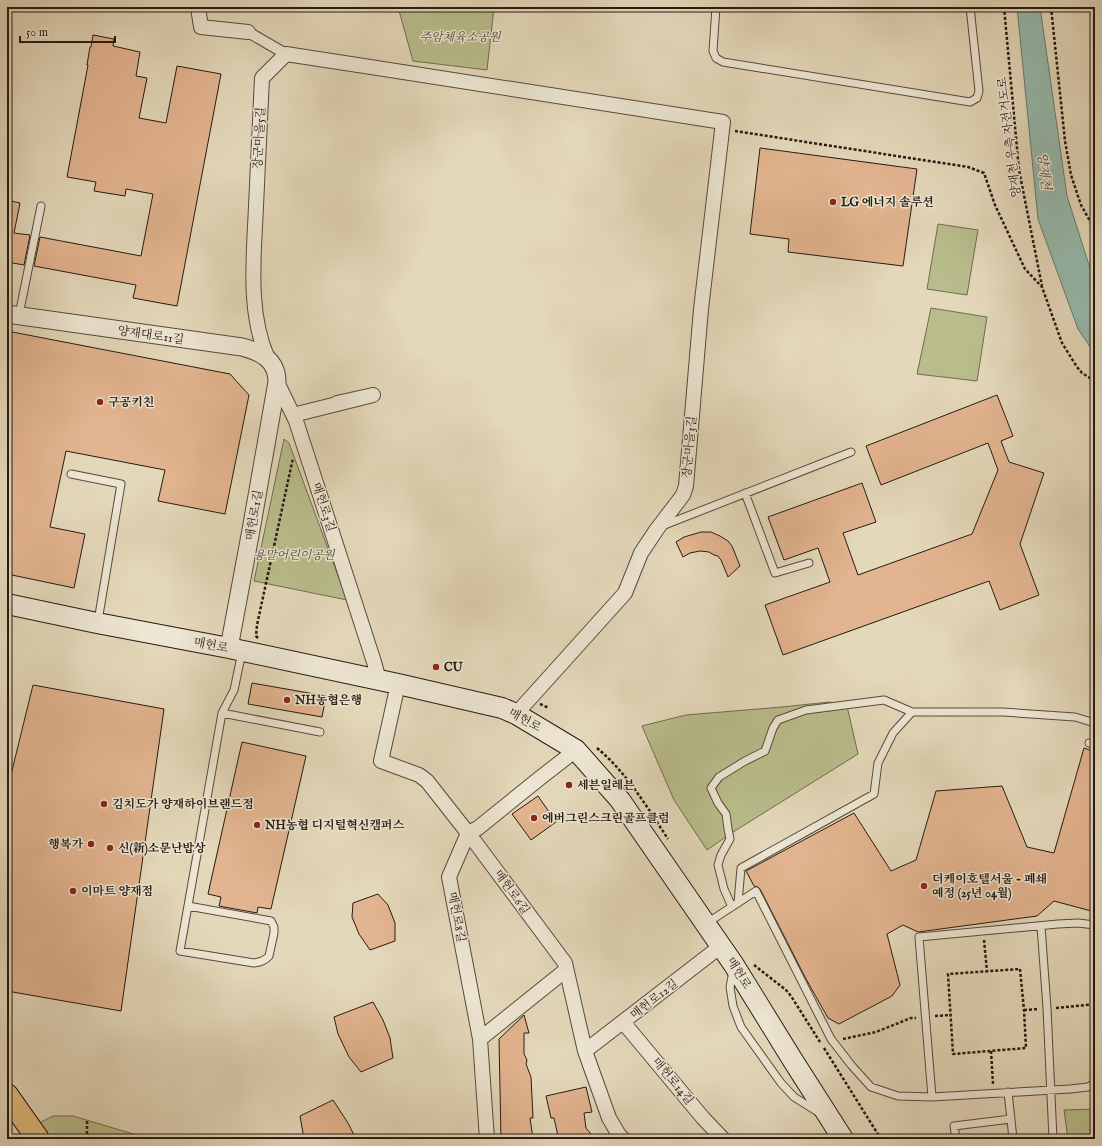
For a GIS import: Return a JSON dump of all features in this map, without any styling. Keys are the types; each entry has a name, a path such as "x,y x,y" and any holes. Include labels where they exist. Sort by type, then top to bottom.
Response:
{"highway":[{"path":"7,1095 38,1139"}],"main road":[{"name":"매헌로","path":"7,604 389,682 502,708 516,714 576,750 620,800 706,924 734,965 844,1139"}],"street":[{"path":"198,7 201,27 248,32 286,54 454,79 723,126"},
{"name":"장군마을5길","path":"268,359 263,347 256,315 253,273 262,78 286,54"},
{"name":"장군마을3길","path":"516,714 625,593 641,552 683,495 686,486 701,309 723,126"},
{"name":"양재대로11길","path":"13,315 242,347 268,359"},
{"path":"268,359 275,368 277,382"},
{"name":"매헌로3길","path":"277,382 293,415 374,662 389,682"},
{"name":"매헌로1길","path":"235,650 252,530 277,382"},
{"path":"293,415 373,395"},
{"name":"매헌로6길","path":"389,682 381,761 419,775 427,781 475,842 564,963 586,1051 609,1118 619,1138"},
{"path":"468,834 478,828 576,750"},
{"name":"매헌로8길","path":"468,834 449,877 480,1039 487,1139"},
{"name":"매헌로12길","path":"586,1051 721,946"},
{"path":"480,1039 566,970"},
{"name":"매헌로14길","path":"624,1022 703,1118 724,1139"}],"lane":[{"path":"716,7 713,51 716,58 723,62 970,102 977,98 979,91 970,7"},
{"path":"13,315 41,206"},
{"path":"657,529 852,452"},
{"path":"71,474 121,484 97,623"},
{"path":"745,493 775,574 809,563"},
{"path":"188,906 270,921 274,927 274,933 267,959 259,963 254,963 180,951 222,713 234,690 235,650"},
{"path":"735,905 724,889 718,865 721,855 730,839 726,814 718,803 711,788 719,778 745,761 765,751 773,728 778,720 806,710 884,700 912,712 1003,712 1075,717 1095,722"},
{"path":"735,905 741,868 874,794 878,762 893,733 912,712"},
{"path":"222,713 320,732"},
{"path":"706,924 756,891 831,1039 871,1087 898,1096 932,1097 1088,1087 1095,1083"},
{"path":"932,1097 919,937 1078,923 1095,925"},
{"path":"1041,926 1047,1008 1053,1139"},
{"path":"734,965 730,987 733,1006 741,1027 768,1066 794,1097 831,1120"},
{"path":"1008,1092 1013,1139"},
{"path":"956,1139 954,1126 1011,1119"}],"path":[{"name":"양재천 우측 자전거도로","path":"1004,7 1019,170 1042,287 1062,343 1076,367 1082,373 1095,381"},
{"path":"1051,7 1065,141 1080,206 1095,230"},
{"path":"723,126 968,167 984,173 995,205 1025,269 1042,287"},
{"path":"263,639 256,636 257,625 294,457"},
{"path":"538,703 549,708"},
{"path":"983,932 987,971"},
{"path":"1020,969 1024,1010 1026,1048 953,1054 948,974 1020,969"},
{"path":"1024,1010 1095,1004"},
{"path":"831,1039 840,1040 876,1032 911,1018 950,1015"},
{"path":"991,1051 994,1093"},
{"path":"87,1120 87,1139"},
{"path":"1092,1139 1095,1130"}],"green space":[{"name":"주암체육소공원","path":"398,7 494,7 487,70 413,61"},
{"path":"938,224 978,230 967,295 927,289"},
{"path":"931,308 987,317 977,381 917,374"},
{"name":"용말어린이공원","path":"284,439 289,443 347,600 254,581"},
{"path":"829,702 847,706 858,754 707,850 674,800 642,726 686,715"},
{"path":"1095,1109 1095,1139 1068,1139 1064,1110"},
{"path":"53,1116 73,1116 150,1139 51,1139 43,1131 41,1122"}],"water":[{"name":"양재천","path":"1017,7 1040,7 1067,196 1095,284 1095,354 1078,329 1038,219"}],"building":[{"path":"93,35 114,39 113,46 140,52 136,76 147,78 139,118 166,123 177,66 221,74 177,306 133,298 136,285 34,266 40,237 141,256 153,194 126,189 125,196 94,191 96,182 67,177"},
{"name":"LG 에너지 솔루션","path":"760,148 917,169 903,266 788,252 789,239 750,234"},
{"path":"7,200 20,203 14,233 30,235 24,265 7,262"},
{"path":"7,331 230,374 249,395 225,514 158,501 165,470 66,451 50,527 85,534 74,588 7,574"},
{"path":"997,395 1013,436 1001,441 1009,462 1044,473 1020,544 1039,595 1000,610 989,581 783,655 765,605 830,582 818,548 784,560 768,517 862,483 876,522 843,533 858,575 972,534 998,470 988,443 881,485 866,446"},
{"path":"701,532 711,532 720,536 728,541 732,546 740,566 728,577 718,556 709,552 700,551 690,553 683,557 676,542 684,537"},
{"name":"NH농협은행","path":"252,683 326,696 322,717 248,704"},
{"name":"이마트 양재점","path":"33,685 164,709 121,1011 7,991 7,791"},
{"name":"NH농협 디지털혁신캠퍼스","path":"242,742 306,756 271,909 258,907 257,913 219,906 221,897 208,894"},
{"name":"더케이호텔서울 - 폐쇄 예정 (25년 04월)","path":"1084,748 1095,752 1095,912 1054,901 1037,916 918,932 903,925 887,934 900,985 892,996 839,1024 828,1018 806,979 760,889 754,886 746,871 854,813 891,871 916,860 936,791 1002,786 1027,847 1054,853"},
{"name":"에버그린스크린골프클럼","path":"538,796 556,822 531,840 512,814"},
{"path":"378,894 388,905 395,923 395,941 370,950 359,934 352,917 353,903"},
{"path":"373,1002 383,1020 390,1038 393,1058 361,1072 349,1057 338,1034 334,1017"},
{"path":"524,1015 529,1033 524,1033 524,1054 531,1077 533,1118 530,1118 533,1139 501,1139 499,1039"},
{"path":"586,1087 592,1112 584,1113 586,1128 595,1139 566,1139 564,1135 558,1136 554,1118 551,1118 546,1096"},
{"path":"333,1100 348,1123 356,1139 304,1139 300,1116"}],"place":[{"name":"LG 에너지 솔루션","path":"833,202"},
{"name":"구공키친","path":"100,402"},
{"name":"CU","path":"436,667"},
{"name":"NH농협은행","path":"287,700"},
{"name":"세븐일레븐","path":"569,785"},
{"name":"김치도가 양재하이브랜드점","path":"104,804"},
{"name":"에버그린스크린골프클럼","path":"534,818"},
{"name":"NH농협 디지털혁신캠퍼스","path":"257,825"},
{"name":"행복가","path":"91,844"},
{"name":"신(新)소문난밥상","path":"110,848"},
{"name":"더케이호텔서울 - 폐쇄 예정 (25년 04월)","path":"924,886"},
{"name":"이마트 양재점","path":"73,891"}]}
